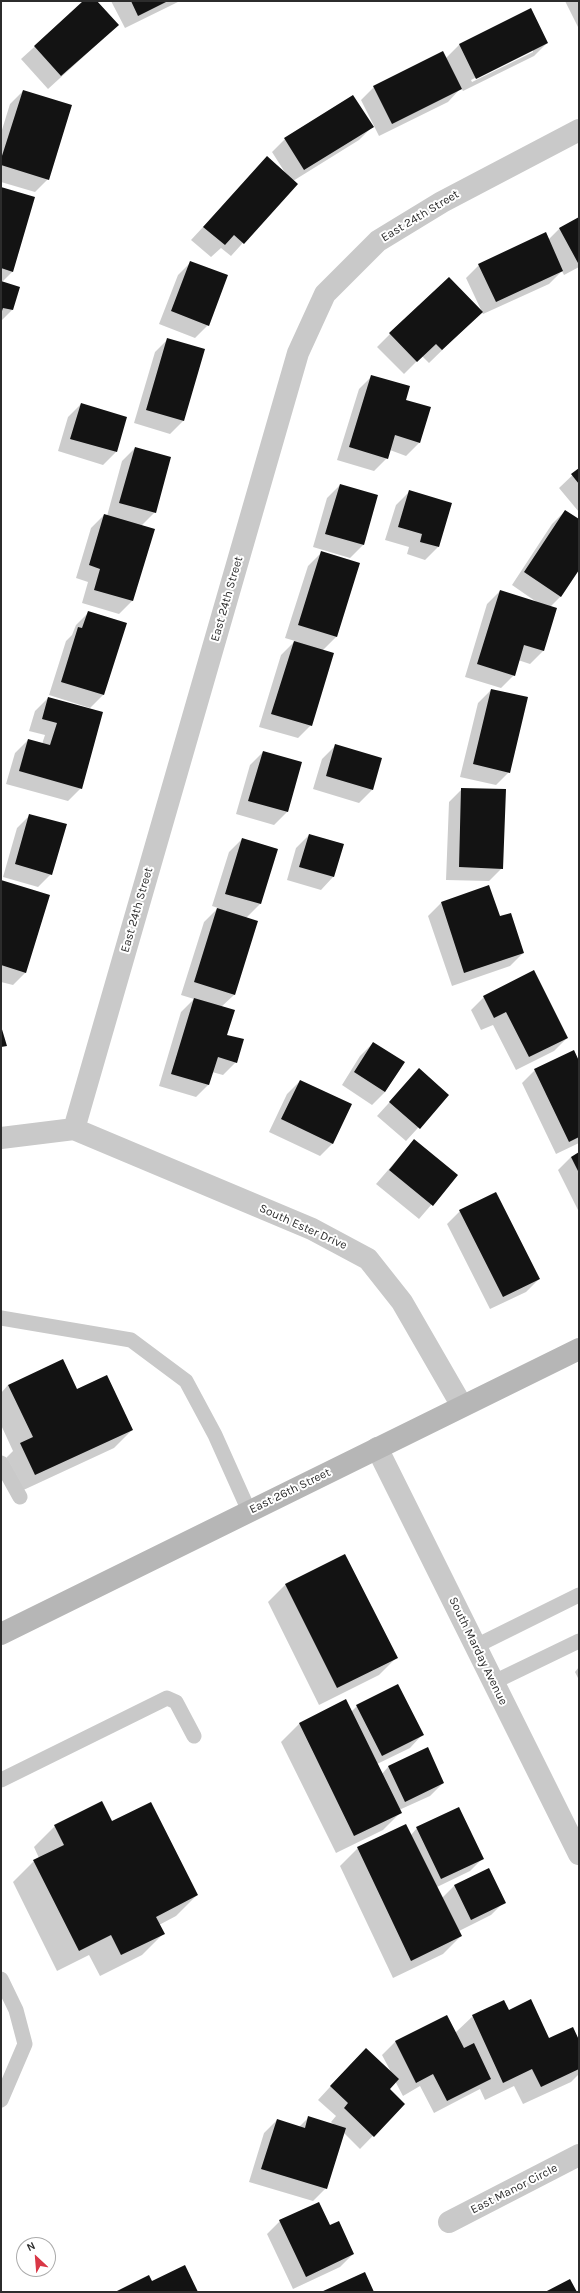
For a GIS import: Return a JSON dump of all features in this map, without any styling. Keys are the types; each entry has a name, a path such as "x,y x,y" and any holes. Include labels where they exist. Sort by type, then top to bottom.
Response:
{"main road":[{"name":"East 26th Street","path":"1,1634 579,1348"}],"street":[{"name":"East 24th Street","path":"74,1129 298,354 325,294 378,241 442,202 579,130"},
{"path":"1,1138 74,1129"},
{"name":"South Ester Drive","path":"74,1129 312,1229 368,1259 402,1302 462,1406"},
{"name":"South Marday Avenue","path":"377,1448 579,1854"},
{"name":"East Manor Circle","path":"449,2222 579,2155"}],"lane":[{"path":"1,1318 130,1340 186,1381 215,1435 250,1511"},
{"path":"1,1463 20,1497"},
{"path":"476,1646 579,1595"},
{"path":"494,1682 579,1641"},
{"path":"1,1780 167,1698 176,1702 194,1736"},
{"path":"1,1978 16,2010 25,2044 1,2100"}],"building":[{"path":"83,1 97,1 119,25 61,76 34,46"},
{"path":"131,1 168,1 138,16"},
{"path":"531,8 548,43 476,79 459,44"},
{"path":"443,51 462,89 392,124 373,86"},
{"path":"23,90 72,105 49,180 1,165 1,159"},
{"path":"353,95 374,127 304,170 284,138"},
{"path":"267,156 298,184 244,244 234,235 225,245 203,227"},
{"path":"1,187 35,197 13,272 1,268"},
{"path":"579,217 579,262 578,263 559,228"},
{"path":"546,232 563,271 496,302 478,264"},
{"path":"190,261 228,275 209,326 171,311"},
{"path":"449,277 483,312 442,350 436,344 417,362 389,333"},
{"path":"1,281 20,287 13,310 3,308 1,314"},
{"path":"167,338 205,349 184,421 146,410"},
{"path":"371,375 410,386 406,400 431,407 420,443 395,435 388,459 349,447"},
{"path":"81,403 127,417 117,452 70,439"},
{"path":"135,447 171,457 156,513 119,503"},
{"path":"579,468 579,484 571,474"},
{"path":"340,484 378,495 364,545 325,534"},
{"path":"409,490 452,503 439,547 420,542 422,534 398,527"},
{"path":"565,510 579,519 579,570 561,597 524,572"},
{"path":"104,514 155,529 133,601 94,590 100,569 89,565"},
{"path":"321,551 360,563 337,637 298,625"},
{"path":"500,590 557,608 544,651 524,645 515,676 477,664"},
{"path":"88,611 127,623 104,695 61,682 78,627 82,628"},
{"path":"294,641 334,653 312,726 271,714"},
{"path":"491,689 528,697 510,773 473,764"},
{"path":"48,697 103,712 82,789 19,771 28,739 50,745 57,723 42,719"},
{"path":"335,744 382,758 373,790 326,776"},
{"path":"263,751 302,762 288,812 248,801"},
{"path":"461,788 506,789 503,869 459,867"},
{"path":"29,814 67,824 52,875 15,864"},
{"path":"309,834 344,844 334,877 299,867"},
{"path":"242,838 278,849 261,904 225,894"},
{"path":"1,880 50,895 26,973 1,965"},
{"path":"489,885 500,916 511,913 524,953 464,973 441,902"},
{"path":"217,908 258,921 235,995 194,982"},
{"path":"534,970 568,1038 529,1057 506,1012 494,1018 483,996"},
{"path":"194,998 235,1010 227,1035 244,1039 237,1063 218,1057 209,1085 171,1074"},
{"path":"1,1026 7,1046 1,1047"},
{"path":"373,1042 405,1062 385,1092 354,1072"},
{"path":"574,1050 579,1061 579,1137 569,1142 534,1069"},
{"path":"419,1068 449,1095 420,1129 389,1102"},
{"path":"300,1080 352,1104 333,1144 281,1119"},
{"path":"414,1139 458,1175 433,1206 389,1170"},
{"path":"579,1152 579,1173 571,1157"},
{"path":"496,1192 540,1279 503,1297 459,1210"},
{"path":"63,1359 77,1389 107,1375 133,1430 35,1475 20,1443 33,1437 8,1385"},
{"path":"345,1554 398,1658 337,1688 285,1584"},
{"path":"398,1684 424,1735 382,1756 356,1705"},
{"path":"346,1699 402,1813 354,1836 299,1723"},
{"path":"428,1747 444,1783 405,1802 388,1766"},
{"path":"102,1801 112,1821 151,1802 198,1895 156,1917 165,1934 121,1955 111,1935 79,1951 33,1860 64,1845 54,1825"},
{"path":"459,1807 484,1859 441,1879 416,1827"},
{"path":"406,1824 462,1936 411,1961 357,1847"},
{"path":"489,1868 506,1903 471,1920 454,1885"},
{"path":"531,1999 549,2038 573,2027 579,2040 579,2069 541,2087 532,2069 503,2083 472,2015 504,2000 509,2010"},
{"path":"447,2015 464,2048 474,2043 491,2079 447,2101 433,2074 416,2083 395,2041"},
{"path":"366,2048 399,2079 390,2089 405,2104 374,2137 344,2108 348,2103 330,2086"},
{"path":"308,2116 346,2128 327,2189 261,2169 277,2119 305,2128"},
{"path":"319,2202 330,2225 339,2221 354,2254 306,2277 279,2220"},
{"path":"185,2265 198,2292 115,2292 149,2275 152,2281"},
{"path":"365,2272 374,2292 321,2292"},
{"path":"570,2279 577,2292 545,2292"}]}
